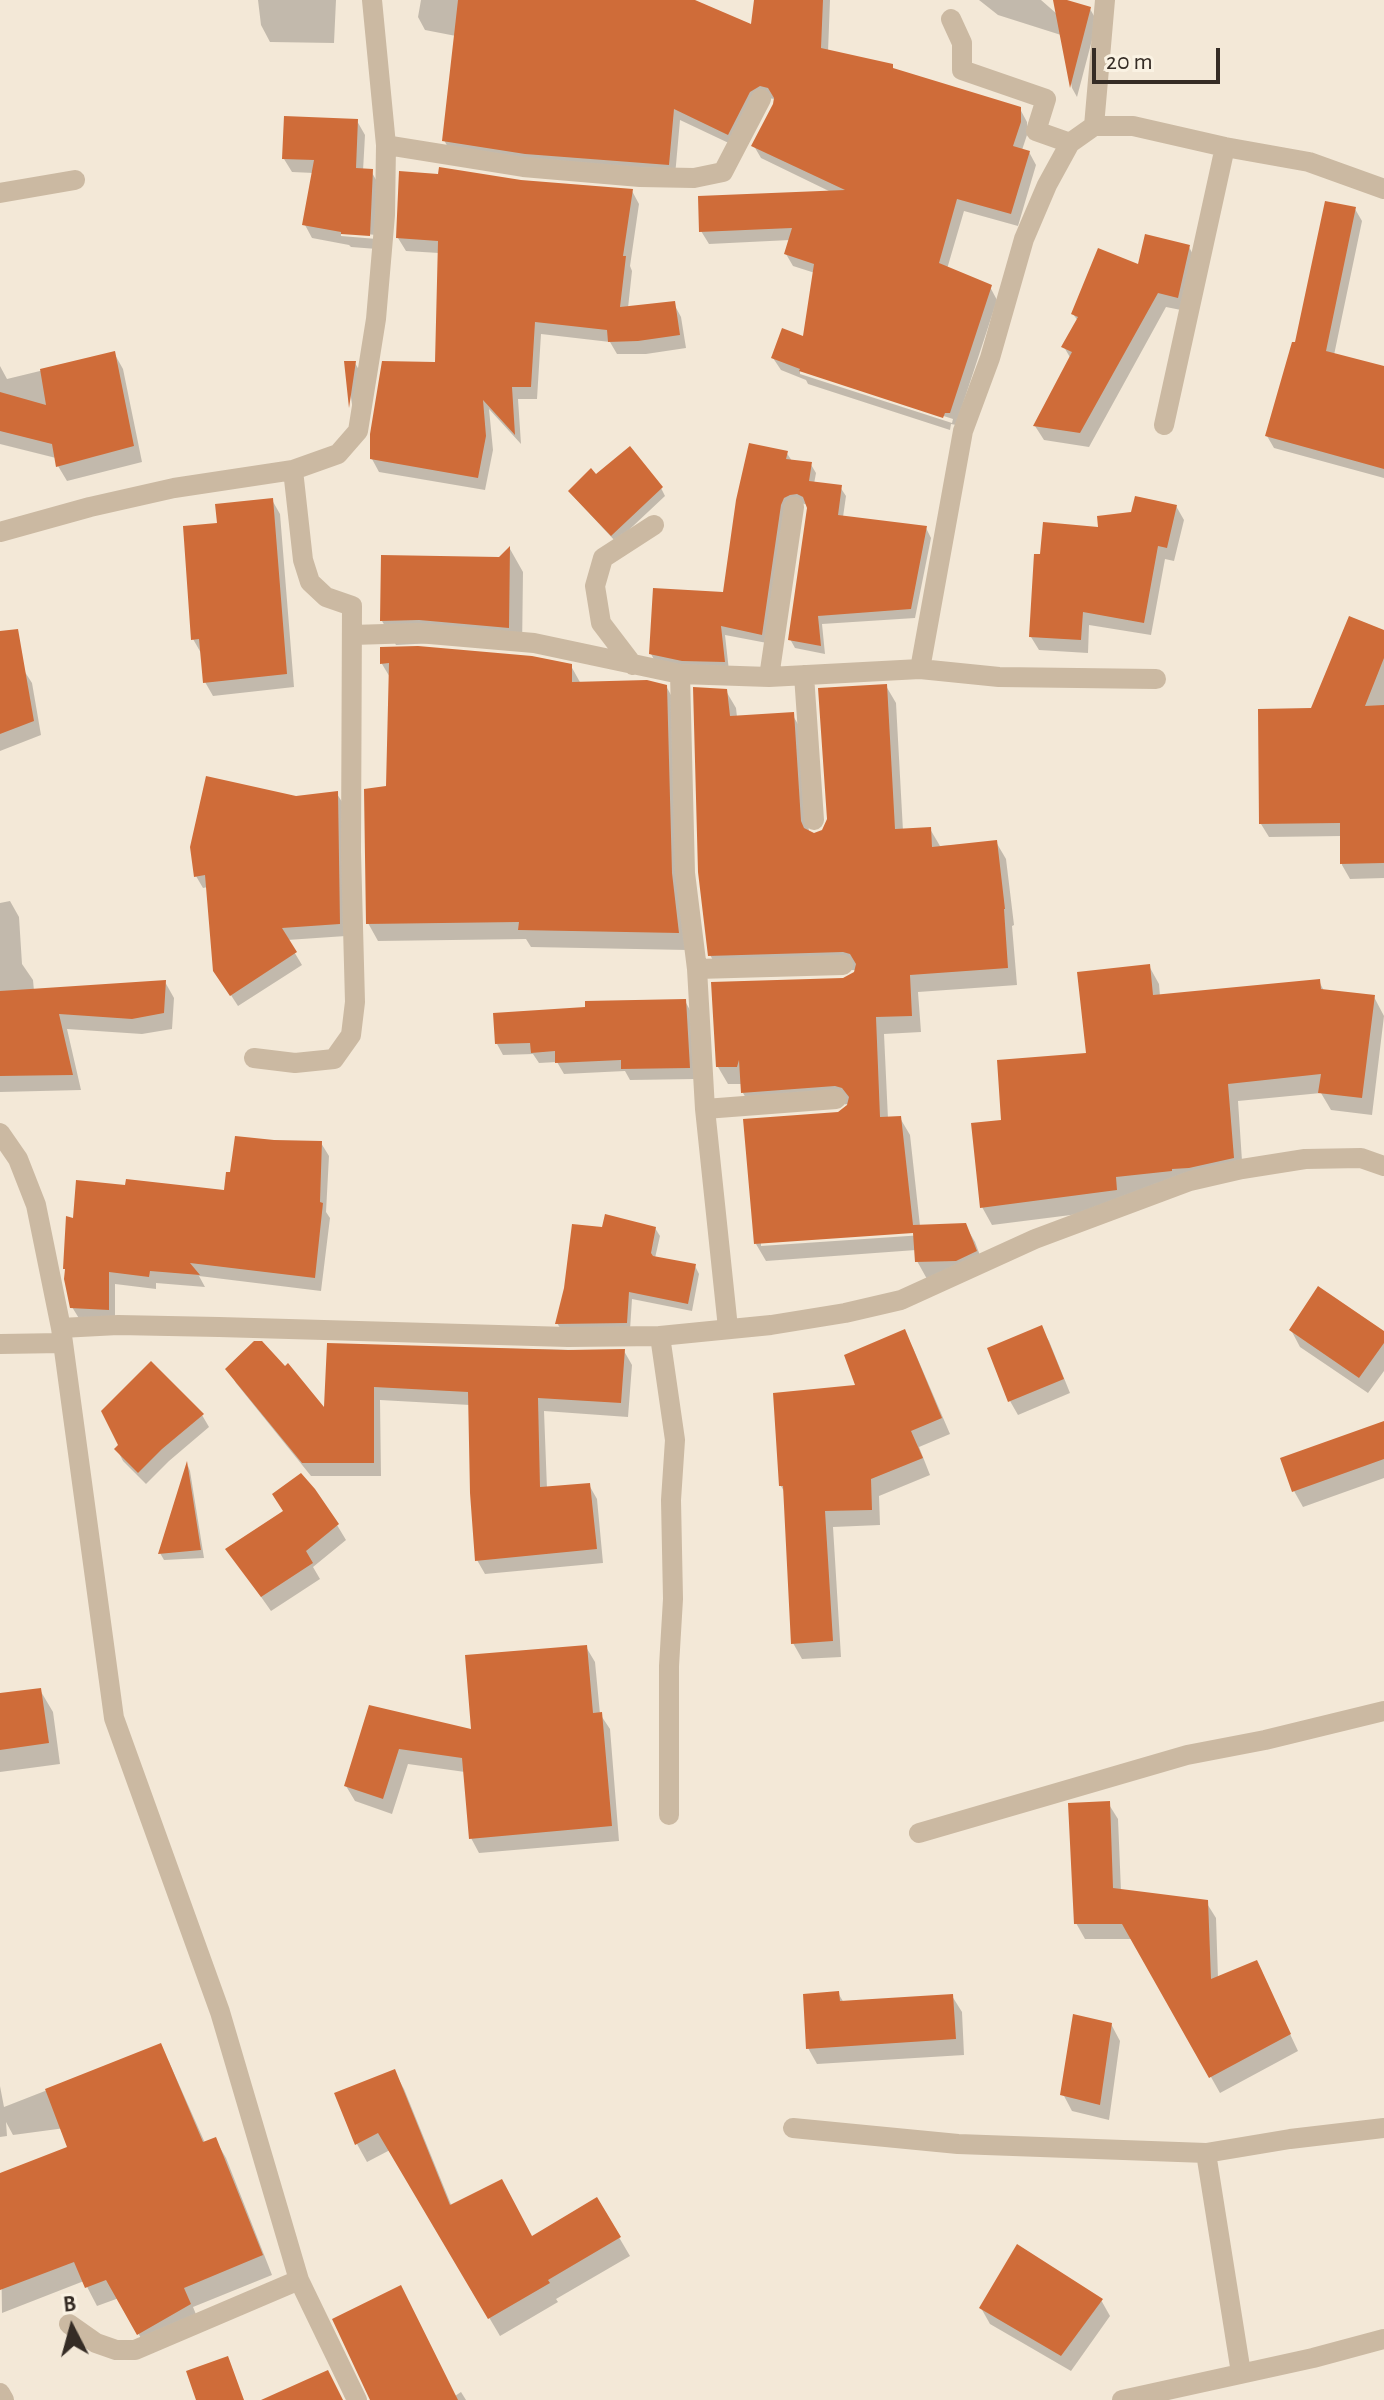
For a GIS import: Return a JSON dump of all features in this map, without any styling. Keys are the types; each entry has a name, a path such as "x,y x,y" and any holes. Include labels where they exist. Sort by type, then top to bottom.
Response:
{"street":[{"path":"0,532 174,488 293,470 338,454 358,431 376,319 385,215 386,145 372,0"},
{"path":"1094,126 1105,0"},
{"path":"951,19 962,43 962,70 1046,99 1036,131 1070,143"},
{"path":"386,145 523,167 640,177 694,178 723,172 761,99"},
{"path":"920,669 963,431 990,358 1024,239 1047,185 1070,143 1094,126 1133,126 1309,162 1384,189"},
{"path":"1164,425 1225,147"},
{"path":"0,193 75,180"},
{"path":"254,1058 295,1063 334,1059 351,1035 355,1002 351,837 352,606 326,597 310,582 303,560 293,470"},
{"path":"769,677 794,507"},
{"path":"633,665 601,623 595,586 603,558 654,525"},
{"path":"352,635 418,633 534,643 680,674 769,677 920,669 999,677 1156,679"},
{"path":"680,674 685,873 697,969 705,1109 728,1328"},
{"path":"804,675 814,820"},
{"path":"697,969 843,965"},
{"path":"705,1109 836,1099"},
{"path":"0,1133 18,1159 36,1205 61,1335 114,1718 220,2012 299,2280 357,2400"},
{"path":"0,1344 118,1325 568,1337 660,1336 771,1325 901,1300 1035,1239 1203,1178 1305,1159 1361,1158 1384,1166"},
{"path":"660,1336 675,1440 671,1500 673,1599 669,1666 669,1815"},
{"path":"919,1833 1187,1755 1384,1711"},
{"path":"793,2128 958,2144 1206,2153 1384,2128"},
{"path":"1206,2153 1241,2373"},
{"path":"69,2324 96,2343 116,2350 135,2350 299,2280"},
{"path":"1122,2400 1313,2358 1384,2339"},
{"path":"0,2393 4,2400"}],"building":[{"path":"458,0 695,0 751,24 754,0 823,0 821,48 893,64 893,68 1021,107 1021,122 1013,146 1030,151 1011,214 957,199 939,263 992,285 950,413 945,413 943,418 799,371 771,358 782,328 803,336 814,264 784,254 792,228 699,232 698,196 845,190 751,146 773,104 774,98 768,88 760,86 750,92 728,135 674,109 669,165 525,154 442,141"},
{"path":"1053,0 1067,0 1091,7 1070,88"},
{"path":"284,116 358,119 356,168 373,169 370,236 341,234 302,225 314,160 282,159"},
{"path":"439,167 521,180 633,189 623,256 626,256 620,307 675,301 680,335 608,342 607,330 535,322 531,387 512,387 515,435 483,400 486,436 478,478 370,459 370,434 382,361 435,362 438,241 396,238 399,171 438,174"},
{"path":"1325,201 1356,207 1326,351 1384,366 1384,469 1265,436 1292,342 1295,342"},
{"path":"1145,234 1190,245 1178,298 1158,293 1080,433 1033,426 1072,352 1061,347 1078,317 1071,314 1098,248 1138,264"},
{"path":"115,351 134,446 56,467 52,444 0,431 0,392 46,405 40,369"},
{"path":"344,361 356,361 349,408"},
{"path":"749,443 788,451 786,459 812,462 809,481 842,485 838,515 927,526 911,609 818,616 821,646 788,640 807,508 803,497 790,495 784,498 781,505 762,635 721,626 725,662 682,661 649,654 653,588 723,592 736,500"},
{"path":"630,446 663,487 611,536 568,491 591,468 596,474"},
{"path":"1135,496 1177,505 1167,548 1158,546 1144,623 1083,612 1081,640 1029,637 1034,554 1040,554 1043,522 1098,527 1097,516 1131,512"},
{"path":"273,498 287,674 203,683 199,639 191,640 183,526 217,523 215,504"},
{"path":"510,546 509,628 419,620 380,621 381,555 499,557"},
{"path":"1349,616 1384,630 1384,658 1365,706 1384,705 1384,863 1340,864 1340,823 1259,824 1258,709 1311,708"},
{"path":"18,629 34,721 0,734 0,631"},
{"path":"418,646 532,656 572,664 572,682 647,680 667,685 672,873 679,933 518,930 519,922 366,924 364,789 386,786 389,663 380,664 380,647"},
{"path":"887,684 895,829 931,827 932,847 997,840 1008,968 910,975 912,1016 876,1017 880,1117 901,1116 913,1225 966,1223 977,1251 956,1261 915,1262 913,1233 754,1244 743,1119 838,1112 847,1105 849,1097 842,1088 835,1086 741,1093 739,1060 737,1067 716,1067 711,982 843,978 854,972 856,964 850,954 843,952 708,956 698,872 693,687 727,689 730,716 794,712 801,821 804,828 814,833 822,830 827,819 818,688"},
{"path":"206,776 296,796 338,791 340,924 282,928 297,952 230,996 213,971 205,875 194,877 190,847"},
{"path":"1150,964 1153,995 1320,979 1321,989 1375,995 1362,1098 1318,1093 1321,1074 1228,1084 1234,1158 1172,1171 1116,1177 1117,1190 980,1208 971,1123 1001,1120 997,1060 1086,1053 1077,972"},
{"path":"166,980 164,1013 132,1019 59,1014 73,1075 0,1076 0,991"},
{"path":"686,999 690,1068 621,1069 621,1060 555,1063 555,1051 531,1053 530,1043 495,1044 493,1013 585,1007 585,1001"},
{"path":"235,1136 322,1141 320,1202 323,1203 315,1278 190,1263 200,1275 150,1271 149,1277 109,1272 109,1310 70,1308 63,1269 66,1216 73,1218 76,1180 125,1185 126,1179 224,1190"},
{"path":"605,1214 656,1227 653,1256 696,1264 688,1304 629,1292 627,1323 555,1324 564,1288 572,1224 602,1227"},
{"path":"1318,1286 1384,1331 1384,1343 1359,1378 1289,1330"},
{"path":"1042,1325 1064,1379 1008,1402 987,1348"},
{"path":"905,1329 942,1418 911,1431 923,1458 871,1479 872,1510 825,1511 833,1641 791,1644 783,1486 779,1486 773,1393 855,1385 844,1355"},
{"path":"254,1341 262,1341 285,1366 288,1363 324,1407 327,1343 625,1349 621,1403 538,1398 540,1487 590,1483 597,1549 475,1561 468,1392 374,1387 374,1463 302,1463 225,1369"},
{"path":"151,1361 204,1414 138,1473 114,1449 118,1445 101,1411"},
{"path":"1384,1421 1384,1459 1292,1492 1280,1458"},
{"path":"187,1461 201,1550 158,1554"},
{"path":"301,1473 339,1524 306,1551 313,1563 261,1597 225,1549 283,1511 272,1494"},
{"path":"587,1645 593,1713 602,1712 612,1826 469,1839 462,1758 399,1749 383,1799 344,1786 369,1705 471,1729 465,1655"},
{"path":"41,1688 49,1743 0,1750 0,1693"},
{"path":"1110,1801 1113,1888 1208,1900 1211,1979 1257,1960 1291,2034 1209,2078 1122,1924 1074,1924 1068,1803"},
{"path":"839,1991 840,2001 953,1994 956,2039 806,2049 803,1994"},
{"path":"1073,2014 1112,2023 1100,2105 1060,2095"},
{"path":"161,2043 203,2142 216,2137 263,2255 184,2288 191,2304 137,2335 106,2280 85,2288 74,2262 0,2290 0,2173 67,2147 45,2089"},
{"path":"395,2069 450,2205 502,2179 532,2236 597,2197 621,2237 488,2319 378,2133 355,2145 334,2093"},
{"path":"1017,2244 1103,2299 1061,2356 979,2308"},
{"path":"401,2285 458,2400 370,2400 332,2319"},
{"path":"228,2356 244,2400 196,2400 186,2371"},
{"path":"328,2370 343,2400 261,2400"}]}
